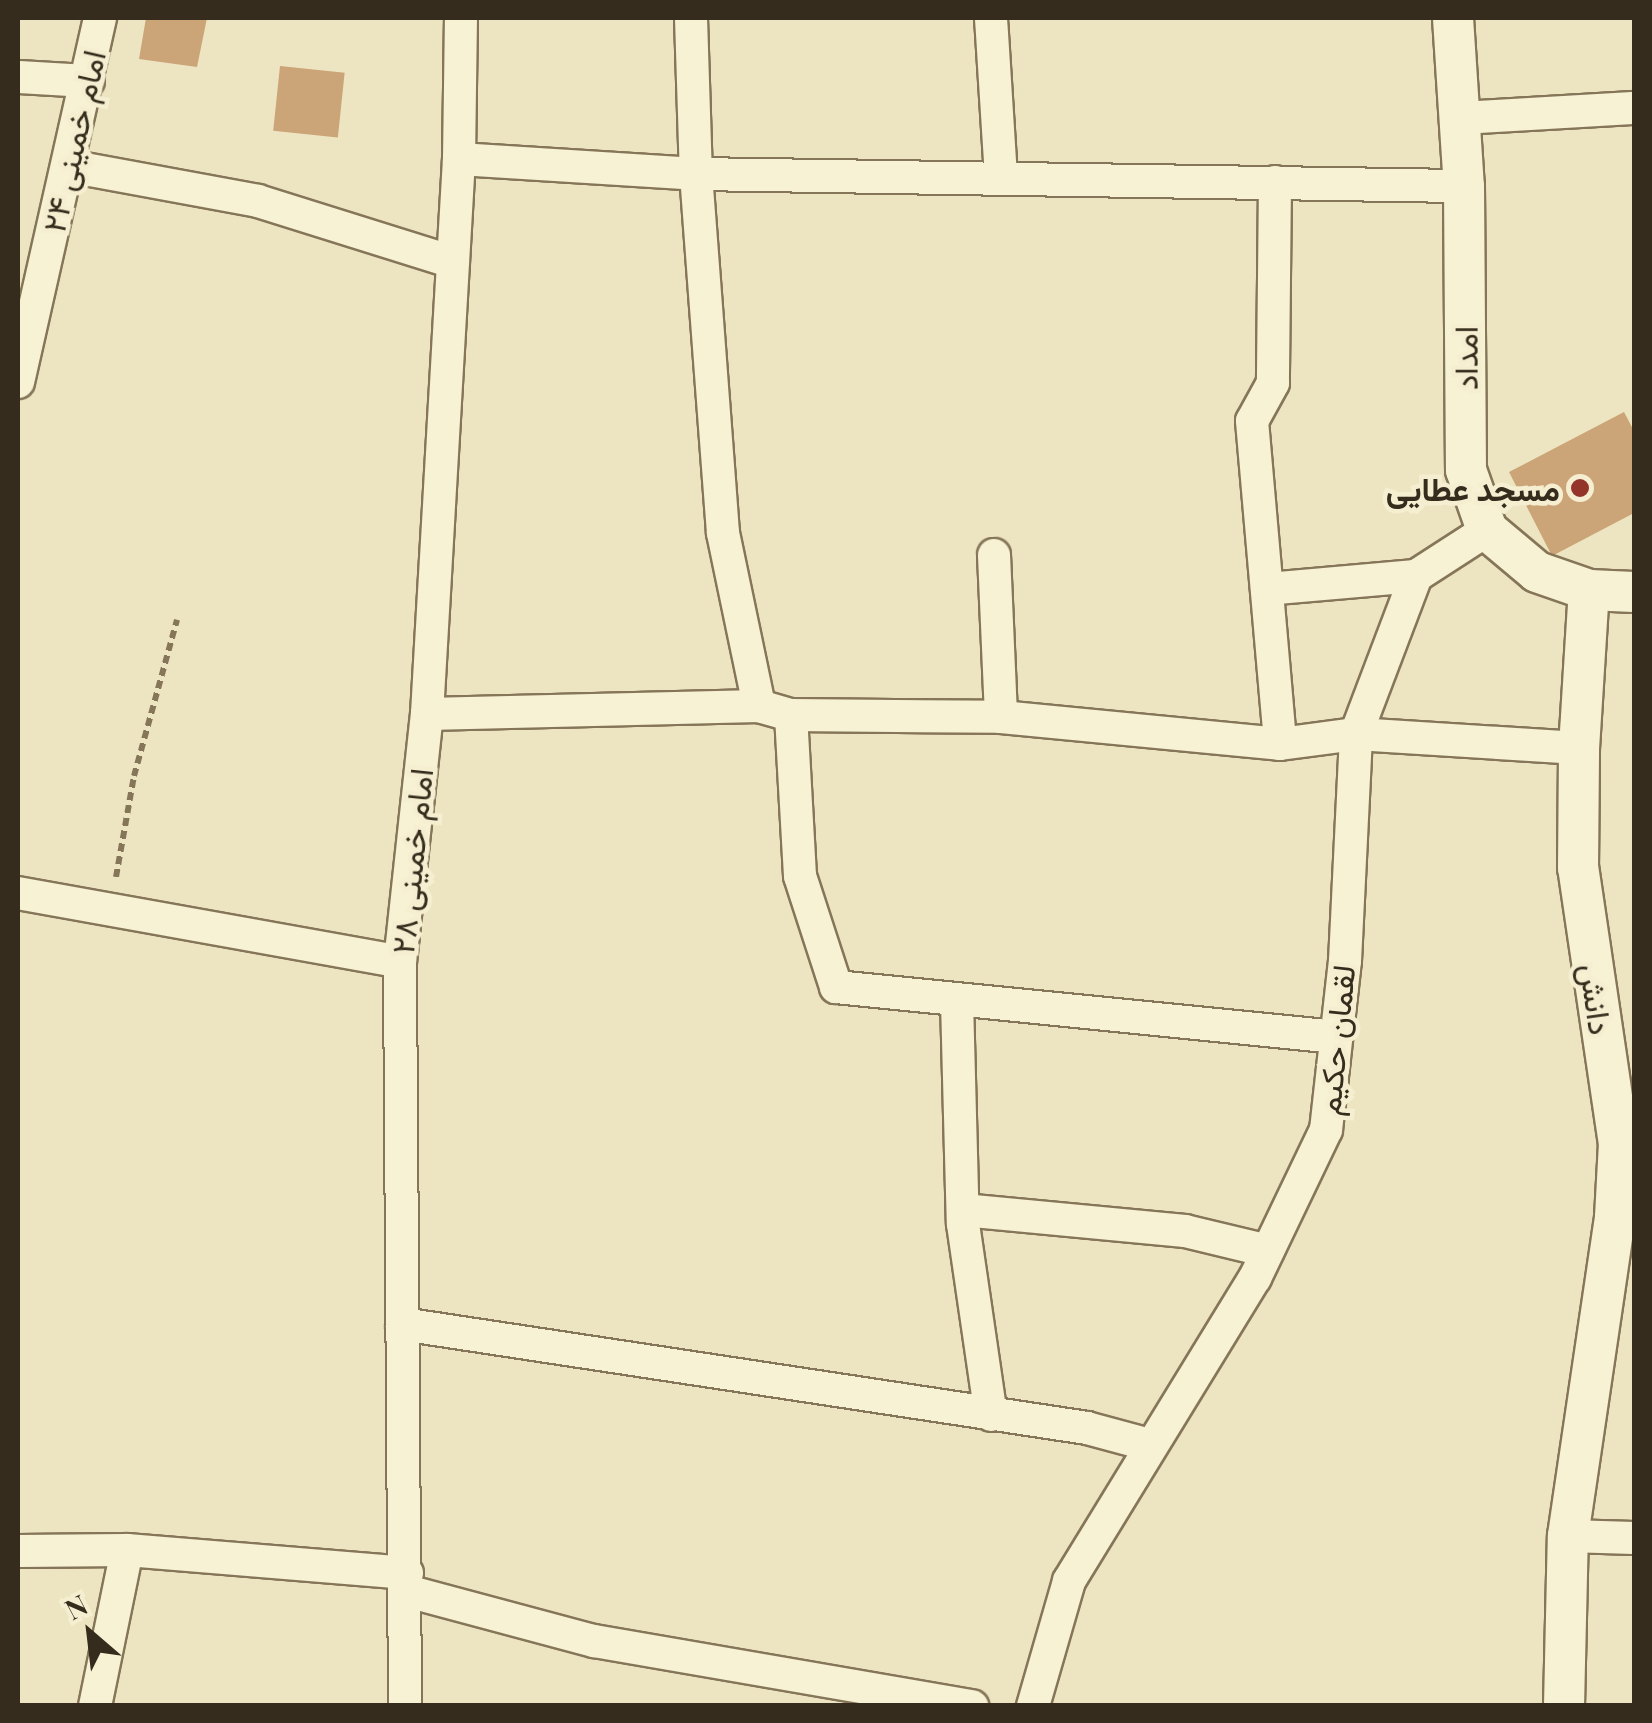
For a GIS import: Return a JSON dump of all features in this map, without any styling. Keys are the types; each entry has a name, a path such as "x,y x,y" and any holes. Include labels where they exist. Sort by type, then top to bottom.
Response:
{"street":[{"name":"امام خمینی ۲۴","path":"18,382 100,18"},
{"name":"امام خمینی ۲۸","path":"405,1706 400,962 427,714 459,158 461,18"},
{"path":"691,18 696,174 722,534 759,706"},
{"path":"992,18 1001,176"},
{"name":"امداد","path":"1454,18 1464,186 1466,470 1487,530"},
{"path":"18,77 88,81"},
{"path":"1460,118 1634,108"},
{"path":"459,158 696,174 1464,186"},
{"path":"68,166 258,201 453,262"},
{"path":"1275,182 1273,383 1252,420 1280,744"},
{"path":"1267,588 1416,576 1487,530 1537,572 1589,590 1634,592"},
{"path":"994,555 1001,717"},
{"name":"لقمان حکیم","path":"1033,1706 1069,1581 1268,1251 1326,1130 1346,942 1356,734 1416,576"},
{"name":"دانش","path":"1564,1706 1568,1536 1627,1144 1578,868 1579,748 1589,590"},
{"path":"427,714 759,706 792,715 1001,717 1280,744 1356,734 1579,748"},
{"path":"792,715 800,876 836,987 1336,1037"},
{"path":"18,894 400,962"},
{"path":"957,1001 963,1210 990,1415"},
{"path":"963,1210 1185,1231 1268,1251"},
{"path":"402,1324 1087,1428 1150,1445"},
{"path":"1568,1536 1634,1538"},
{"path":"95,1706 126,1550"},
{"path":"18,1552 126,1550 407,1582 594,1640 972,1706"}],"path":[{"path":"110,908 134,776 176,620"}],"building":[{"path":"146,18 207,18 197,67 139,59"},
{"path":"280,66 345,73 338,137 273,131"},
{"path":"1624,412 1634,431 1634,513 1552,556 1509,472"}],"place":[{"name":"مسجد عطایی","path":"1580,488"}]}
